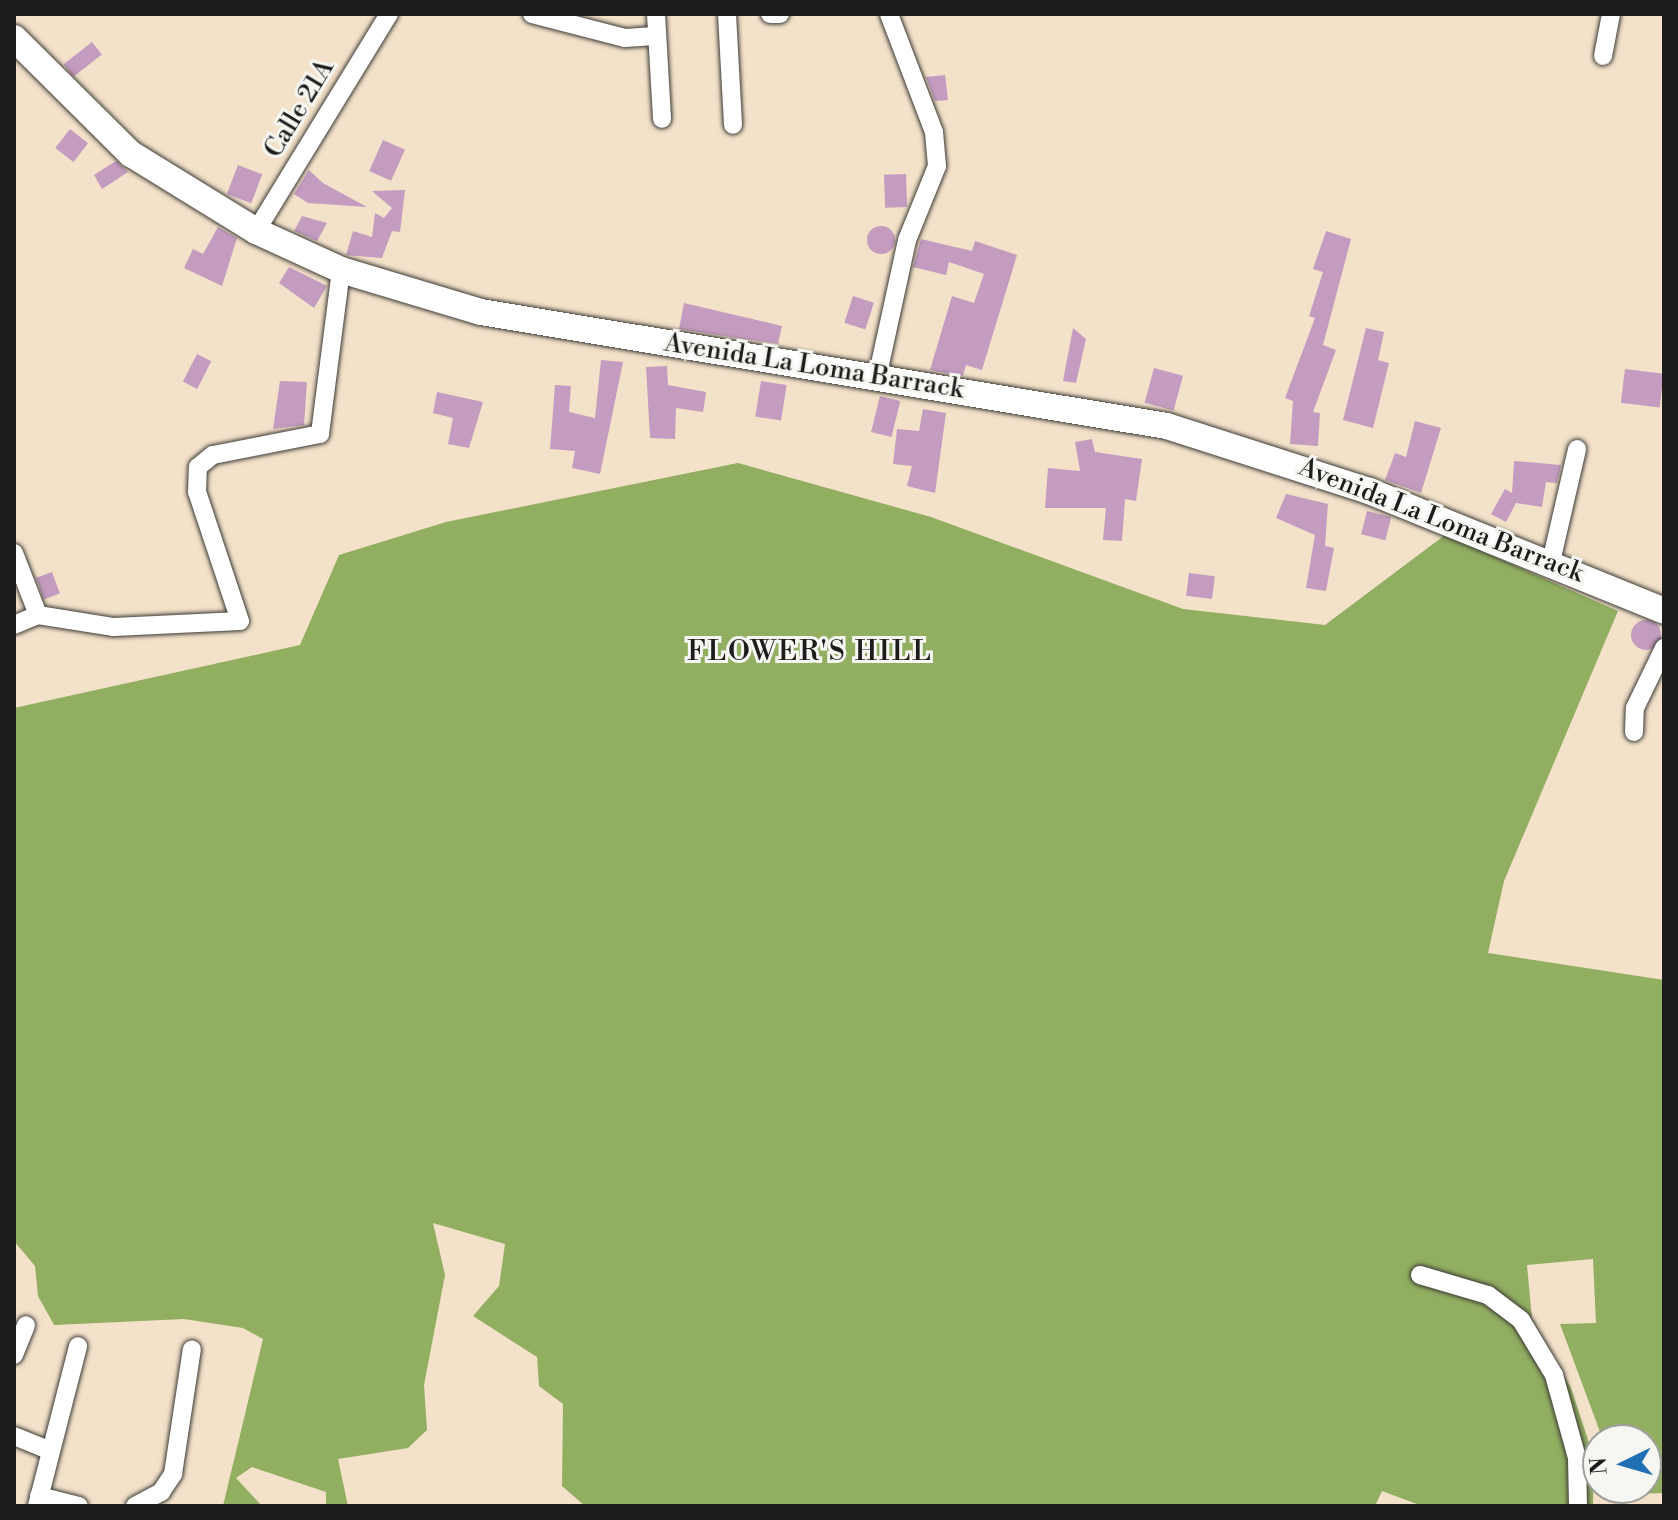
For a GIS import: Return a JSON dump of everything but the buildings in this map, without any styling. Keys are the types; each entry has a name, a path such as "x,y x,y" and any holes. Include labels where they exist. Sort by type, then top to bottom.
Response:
{"main road":[{"name":"Avenida La Loma Barrack","path":"14,38 131,154 256,231 341,270 481,312 877,378 1234,444 1551,562 1664,611"}],"street":[{"name":"Calle 21A","path":"256,231 389,14"},
{"path":"532,14 625,38 655,36"},
{"path":"656,14 662,119"},
{"path":"727,14 733,125"},
{"path":"770,14 780,14"},
{"path":"877,378 907,240 937,166 934,132 889,14"},
{"path":"1603,56 1611,14"},
{"path":"14,625 38,615 114,627 240,621 197,492 198,467 213,455 320,434 341,270"},
{"path":"1551,562 1577,449"},
{"path":"14,553 38,615"},
{"path":"1634,732 1635,708 1664,648"},
{"path":"1420,1275 1488,1295 1521,1320 1554,1375 1577,1458 1578,1506"},
{"path":"14,1355 26,1325"},
{"path":"78,1346 48,1450 38,1501 79,1506"},
{"path":"135,1506 161,1492 173,1474 192,1349"},
{"path":"14,1436 48,1450"}],"green space":[{"path":"738,463 931,517 1183,609 1325,625 1445,535 1618,611 1504,881 1488,953 1664,980 1664,1493 1662,1424 1597,1424 1560,1324 1596,1323 1593,1259 1527,1265 1532,1319 1571,1388 1583,1424 1582,1504 1593,1506 1422,1506 1382,1491 1375,1506 585,1506 562,1486 563,1404 539,1386 537,1357 473,1316 499,1286 505,1244 433,1223 445,1275 424,1385 427,1430 408,1448 338,1459 348,1506 326,1506 326,1492 252,1467 236,1478 262,1506 223,1506 263,1339 243,1328 184,1319 54,1325 38,1296 35,1266 14,1241 14,708 300,645 339,555 446,522"}],"district":[{"name":"FLOWER'S HILL","path":"810,652"}]}
